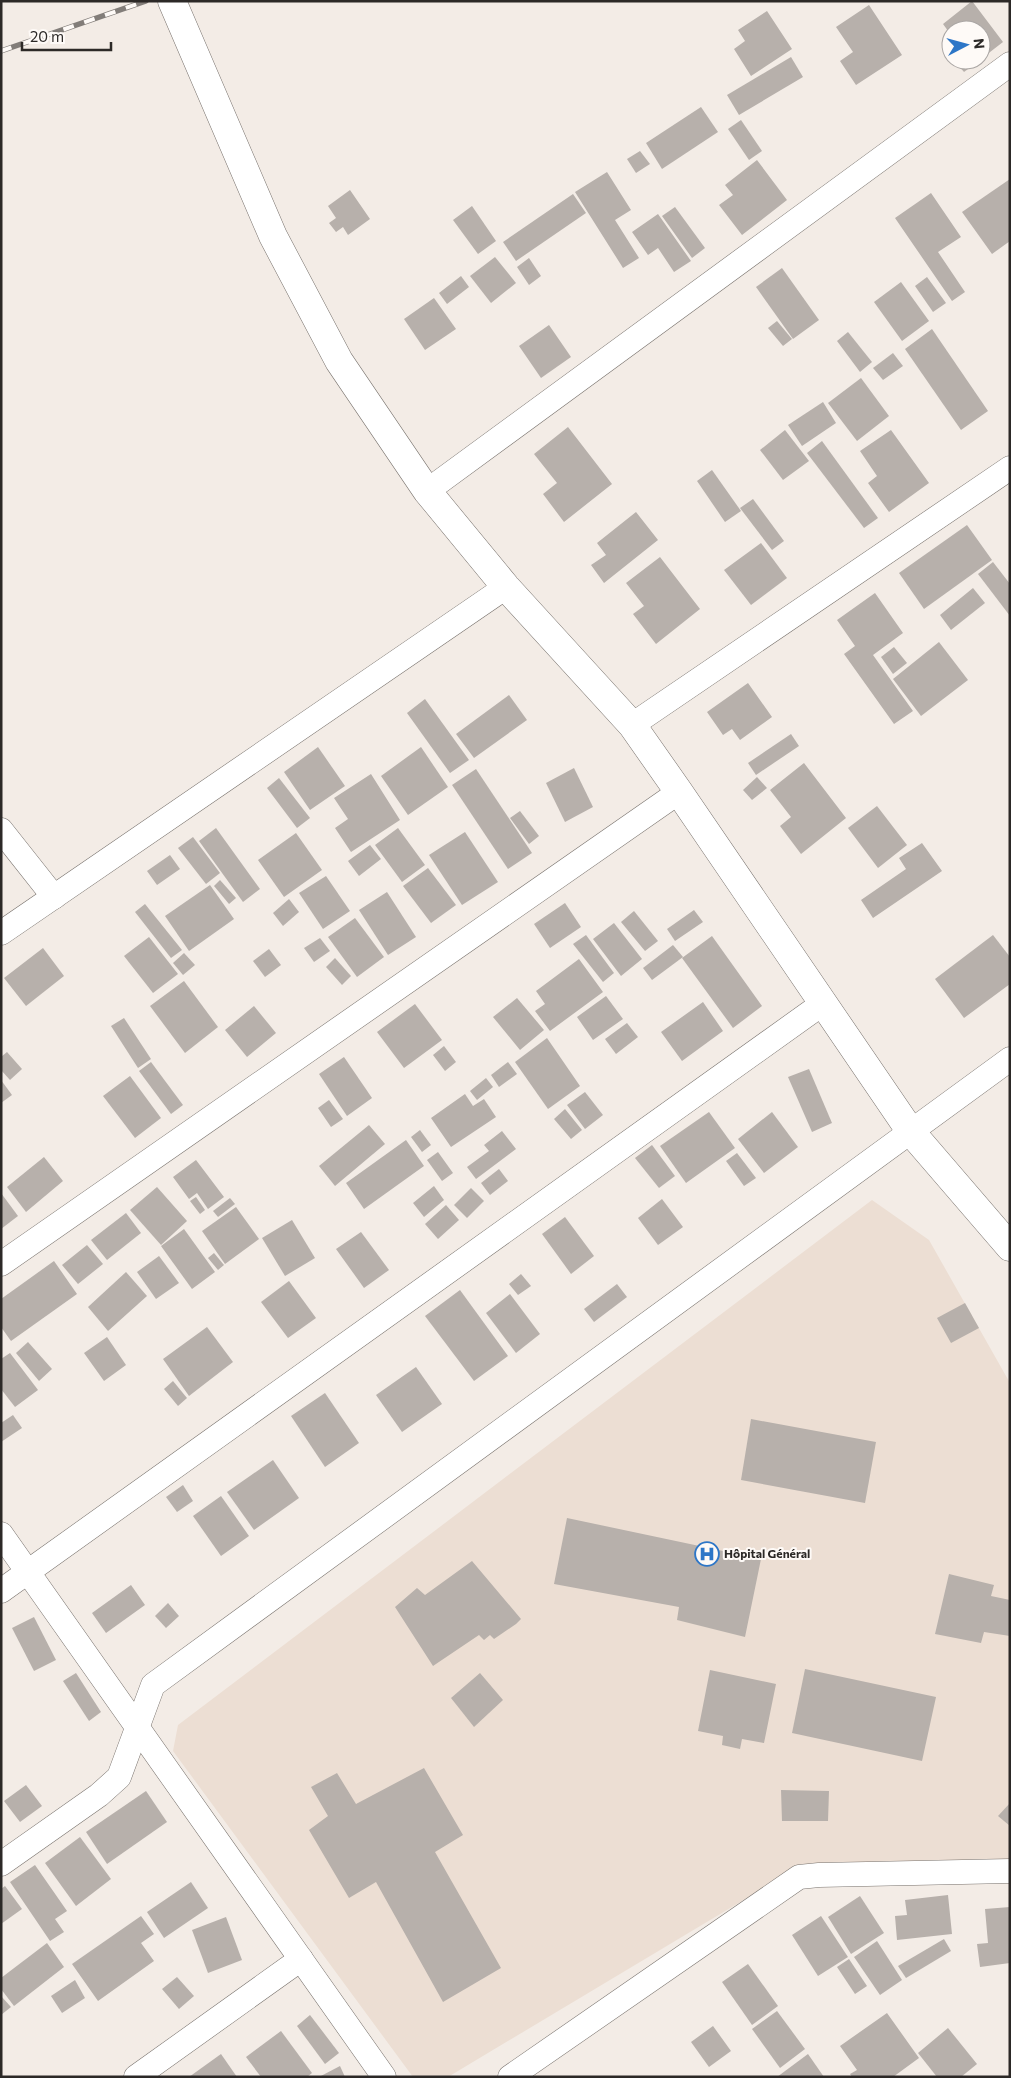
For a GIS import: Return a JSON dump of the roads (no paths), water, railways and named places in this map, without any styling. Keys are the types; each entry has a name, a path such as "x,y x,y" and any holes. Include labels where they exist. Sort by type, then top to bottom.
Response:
{"street":[{"path":"172,1 273,236 339,361 427,491 506,587 632,725 911,1132 1010,1247"},
{"path":"427,491 1010,64"},
{"path":"632,725 1010,468"},
{"path":"1,932 506,587"},
{"path":"1,1264 679,792"},
{"path":"1,830 54,896"},
{"path":"1,1591 822,1004"},
{"path":"1,1864 99,1796 119,1777 154,1685 1010,1059"},
{"path":"1,1534 384,2077"},
{"path":"510,2077 798,1877 819,1874 1010,1872"},
{"path":"136,2077 301,1959"}],"railway":[{"path":"1,51 146,1"}],"place":[{"name":"Hôpital Général","path":"707,1554"}]}
